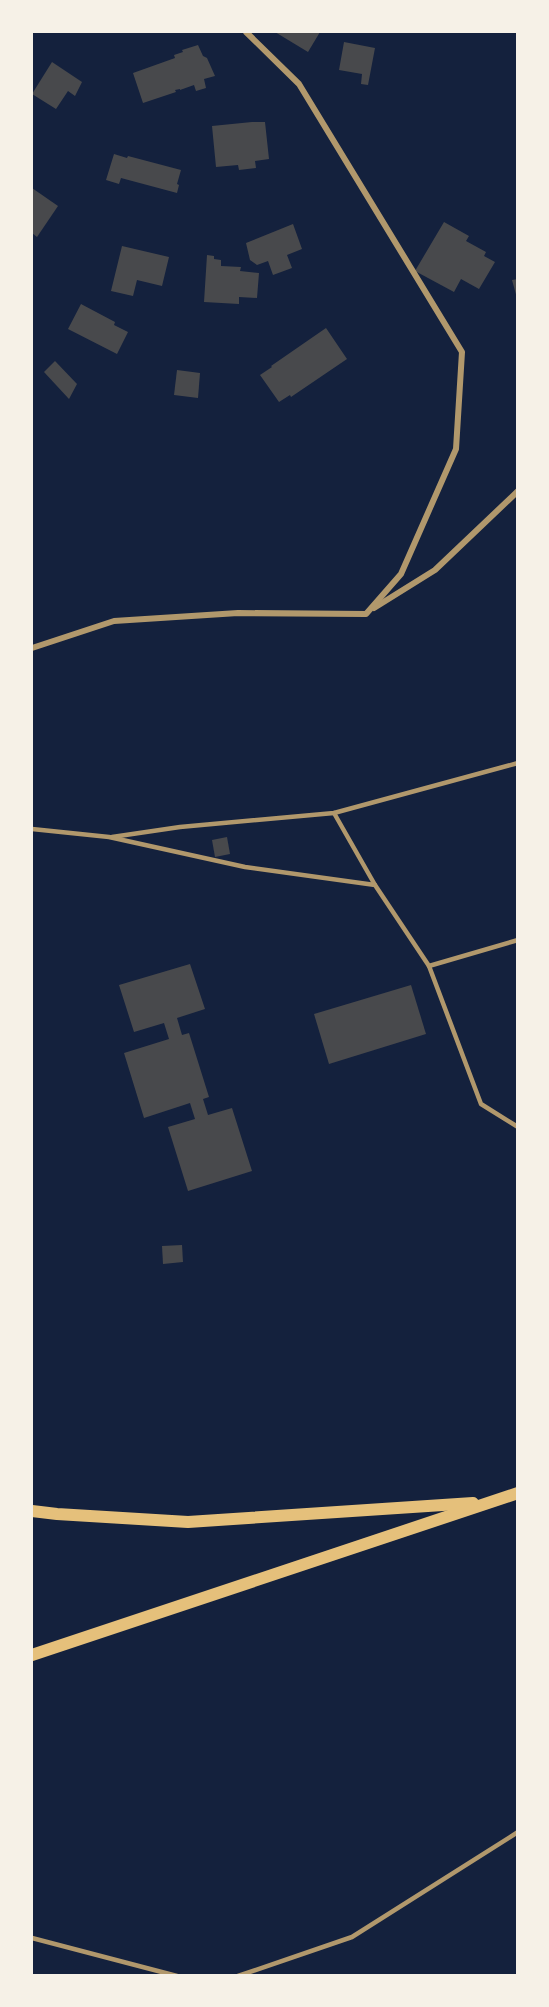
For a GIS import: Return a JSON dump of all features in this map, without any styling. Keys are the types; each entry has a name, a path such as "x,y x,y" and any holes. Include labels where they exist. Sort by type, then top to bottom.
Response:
{"main road":[{"path":"32,1655 518,1493"},
{"path":"32,1511 188,1522 489,1502"}],"street":[{"path":"246,32 299,84 462,352 456,449 401,574 366,614"},
{"path":"32,648 114,621 238,613 366,614 435,570 518,491"}],"lane":[{"path":"109,837 180,827 334,813 518,763"},
{"path":"334,813 375,885 429,966 481,1104 518,1127"},
{"path":"32,829 109,837 245,867 375,885"},
{"path":"429,966 518,940"},
{"path":"238,1976 352,1937 518,1832"},
{"path":"32,1938 177,1976"}],"building":[{"path":"275,32 320,32 308,52"},
{"path":"344,42 375,48 368,85 361,84 362,74 339,70"},
{"path":"198,45 215,76 204,79 206,88 196,91 194,85 143,103 133,73 175,58 174,55 183,52 182,50"},
{"path":"52,62 82,82 75,96 68,91 56,109 32,94"},
{"path":"265,122 269,159 255,161 256,168 239,170 238,165 216,167 212,126"},
{"path":"114,154 181,170 177,193 121,178 119,184 106,180"},
{"path":"32,188 58,206 37,237 32,233"},
{"path":"444,222 469,236 466,241 486,252 484,256 495,262 479,289 461,279 454,292 415,271"},
{"path":"293,224 302,249 287,255 292,268 273,275 268,261 257,265 250,260 246,243"},
{"path":"122,246 169,257 162,286 137,280 133,296 111,291"},
{"path":"207,255 221,260 221,266 241,267 240,271 259,273 257,298 239,297 239,304 204,302"},
{"path":"518,279 518,298 517,298 512,280"},
{"path":"81,304 115,322 114,325 128,332 117,354 68,329"},
{"path":"326,328 347,359 291,397 290,395 279,402 260,375"},
{"path":"55,361 77,384 69,399 44,372"},
{"path":"177,370 200,373 198,398 174,395"},
{"path":"227,837 230,854 215,857 212,840"},
{"path":"190,964 205,1009 177,1018 182,1035 189,1033 209,1097 203,1099 208,1115 232,1108 252,1171 188,1191 168,1127 195,1119 190,1103 144,1118 124,1053 169,1039 164,1023 134,1032 119,985"},
{"path":"411,985 426,1034 329,1064 314,1014"},
{"path":"182,1245 183,1262 163,1264 162,1246"}]}
